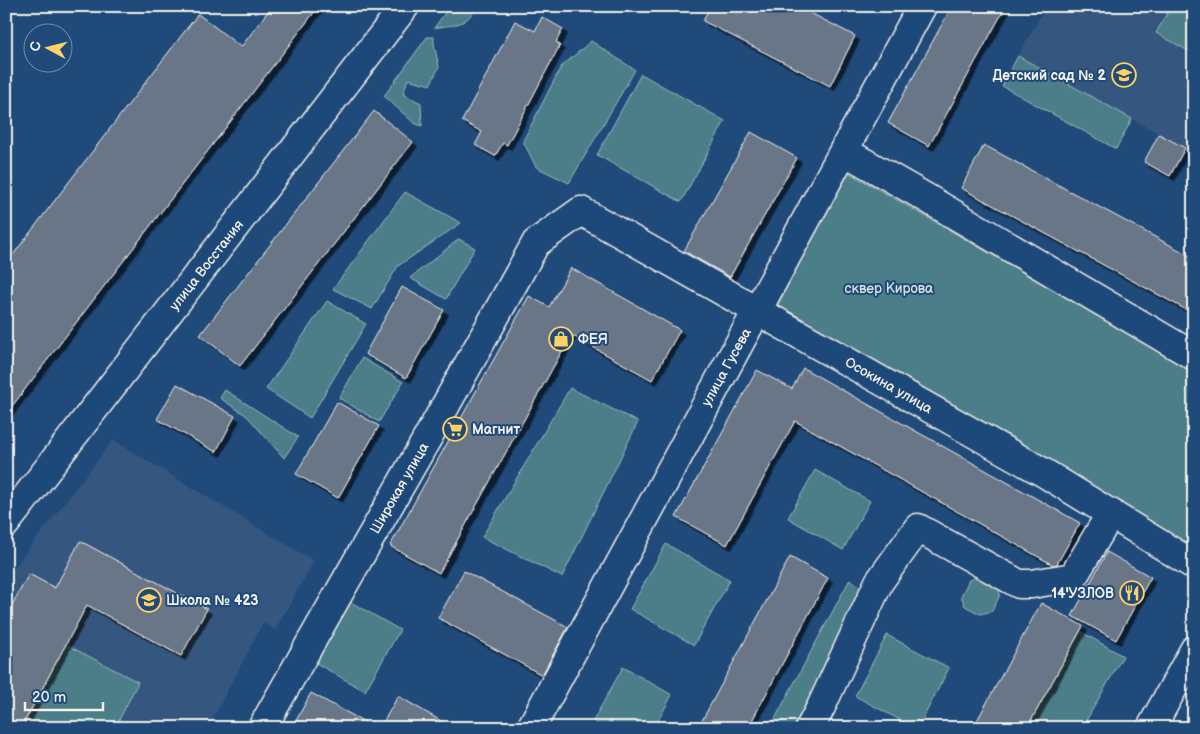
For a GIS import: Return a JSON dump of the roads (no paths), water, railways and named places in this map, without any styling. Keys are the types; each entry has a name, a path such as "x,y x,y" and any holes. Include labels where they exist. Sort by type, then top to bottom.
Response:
{"street":[{"name":"улица Восстания","path":"6,523 405,6"},
{"name":"улица Гусева","path":"531,728 922,6"},
{"path":"844,151 1194,356"},
{"name":"Осокина улица","path":"580,212 1046,474 1194,565"},
{"name":"Широкая улица","path":"262,728 536,243 580,212"},
{"path":"810,728 880,582 918,528 1019,584 1032,584 1073,577 1111,513"},
{"path":"1151,728 1194,650"}],"place":[{"name":"Детский сад № 2","path":"1124,75"},
{"name":"ФЕЯ","path":"561,339"},
{"name":"Магнит","path":"455,429"},
{"name":"14'УЗЛОВ","path":"1132,593"},
{"name":"Школа № 423","path":"149,600"}],"park label":[{"name":"сквер Кирова","path":"889,288"}]}
